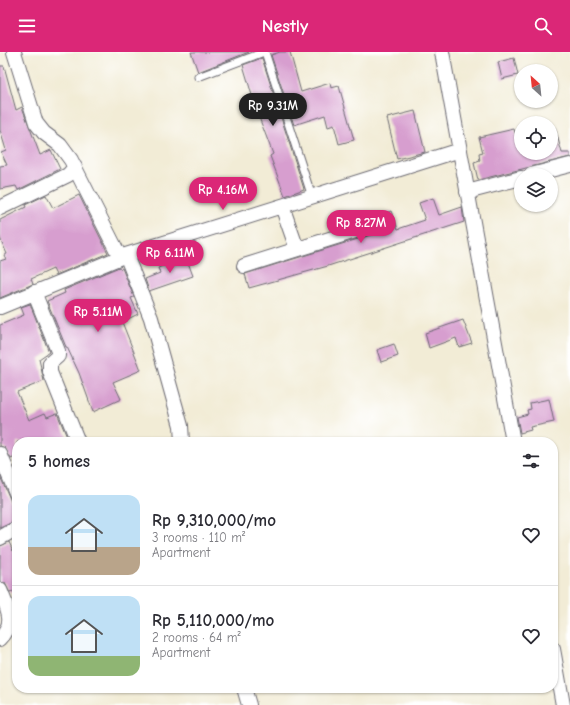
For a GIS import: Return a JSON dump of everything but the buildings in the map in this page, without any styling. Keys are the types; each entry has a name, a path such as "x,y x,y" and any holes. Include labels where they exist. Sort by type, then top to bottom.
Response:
{"street":[{"path":"14,52 36,123 44,133 60,145 75,167 123,256 151,318 181,426 182,437"},
{"path":"442,52 512,437"},
{"path":"0,307 123,256 460,150"},
{"path":"558,168 570,165"},
{"path":"0,208 68,175 75,167"},
{"path":"467,192 514,180"},
{"path":"282,206 297,250"},
{"path":"244,266 371,226"},
{"path":"34,292 58,351 58,356 50,363 50,372 76,437"},
{"path":"0,454 12,483"},
{"path":"0,538 12,531"},
{"path":"0,590 10,621 7,632 0,639"},
{"path":"558,677 563,705"},
{"path":"245,693 249,705"}],"lane":[{"path":"198,76 264,52 312,197"}]}
